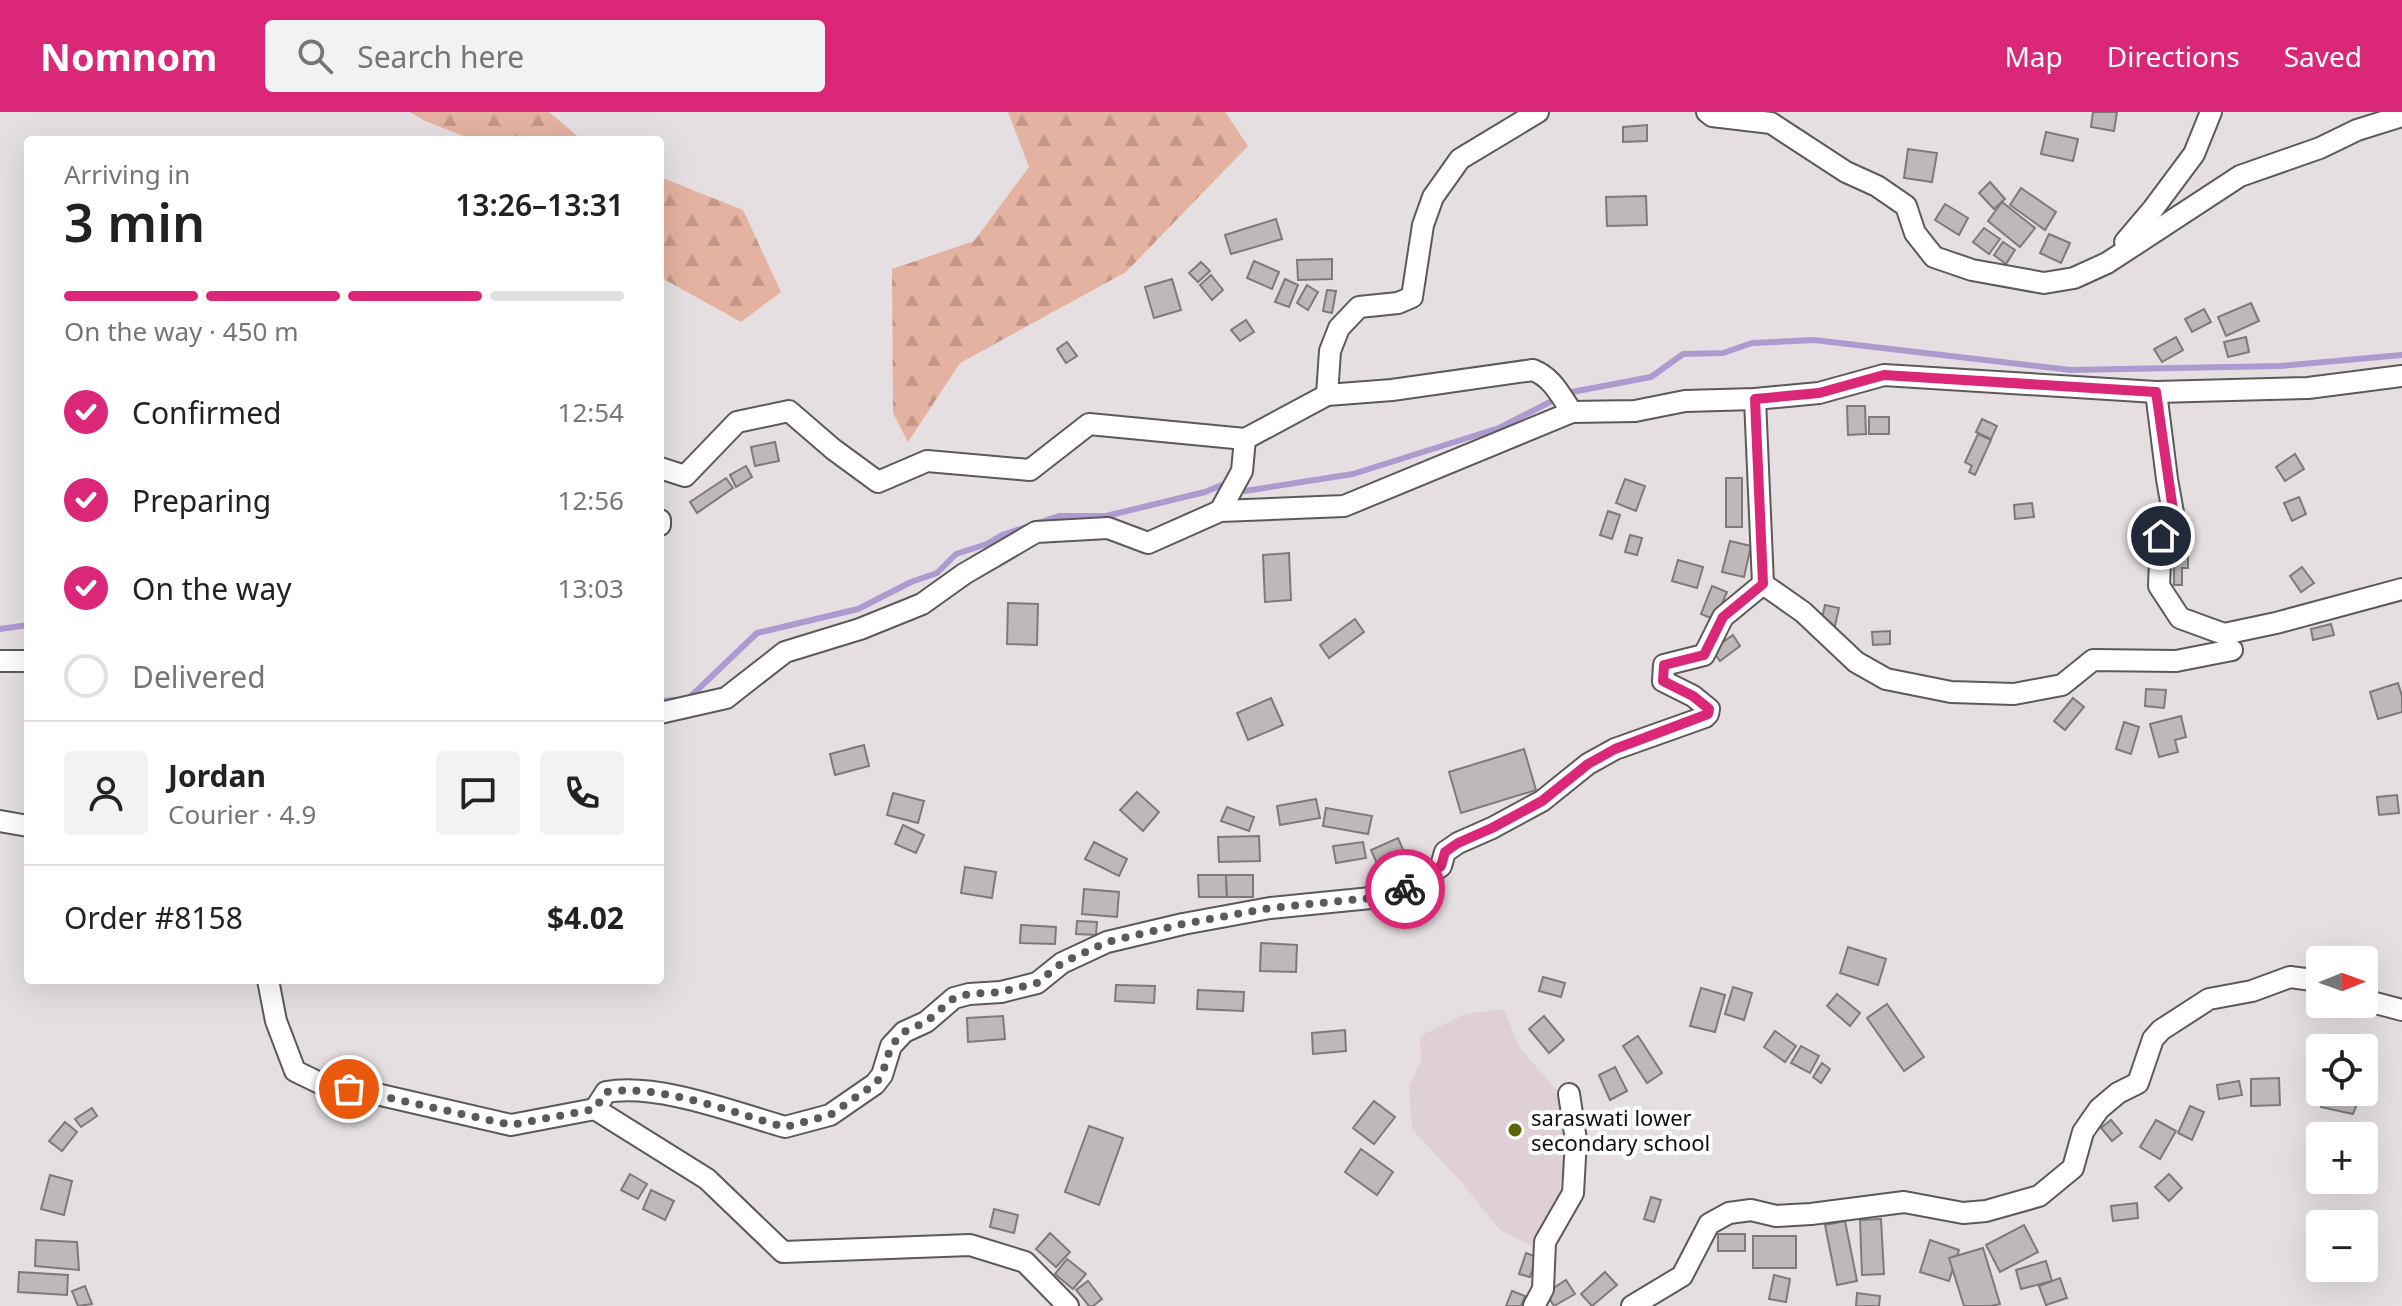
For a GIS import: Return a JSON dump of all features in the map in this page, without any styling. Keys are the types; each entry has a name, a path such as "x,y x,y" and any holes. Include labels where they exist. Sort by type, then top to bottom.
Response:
{"street":[{"path":"1327,395 1330,351 1339,328 1359,307 1398,303 1412,297 1423,225 1433,197 1460,159 1538,112"},
{"path":"1707,112 1712,116 1771,123 1846,172 1877,186 1906,206 1915,233 1934,257 1972,270 2044,283 2074,278 2107,263 2240,176 2320,148 2357,130 2402,116"},
{"path":"2107,263 2194,154 2211,112"},
{"path":"664,469 685,476 737,422 789,411 878,482 927,461 1030,470 1089,424 1245,439 1327,395 1392,390 1533,370 1545,375 1554,384 1572,412"},
{"path":"664,712 726,698 785,652 860,629 922,604 964,574 1036,532 1108,528 1148,543 1220,511 1344,506 1572,412 1635,411 1685,401 1819,393 1884,375 2156,392 2308,388 2402,376"},
{"path":"2156,392 2175,524 2161,536 2159,586 2180,618 2224,634 2402,589"},
{"path":"1755,399 1763,584"},
{"path":"1220,511 1242,471 1245,439"},
{"path":"1763,584 1803,612 1856,662 1886,679 1951,692 2014,694 2062,685 2093,660 2176,661 2232,650"},
{"path":"595,1109 606,1092 626,1088 689,1100 785,1127 793,1126 830,1115 875,1084 882,1075 891,1046 904,1032 926,1022 954,998 1001,992 1037,983 1062,963 1122,938 1270,908 1391,896 1413,886 1441,866 1445,852 1458,843 1542,801 1588,764 1615,749 1705,717 1709,709 1702,702 1663,681 1664,665 1704,655 1723,617 1763,584"},
{"path":"0,661 24,661"},
{"path":"0,821 24,825"},
{"path":"1632,1306 1682,1276 1709,1224 1729,1213 1751,1210 1776,1216 1811,1214 1904,1202 1963,1213 1986,1211 2039,1196 2073,1168 2083,1132 2099,1109 2118,1093 2138,1083 2153,1039 2161,1030 2209,999 2252,991 2290,977 2306,979"},
{"path":"269,984 276,1021 295,1071 326,1086 372,1093 511,1125 595,1109 707,1179 783,1252 970,1245 1025,1262 1068,1306"},
{"path":"2378,1004 2402,1010"},
{"path":"1534,1306 1543,1289 1545,1242 1573,1193 1576,1140 1569,1094"}],"shaded area":[{"path":"1504,1009 1519,1047 1559,1093 1568,1123 1564,1169 1551,1225 1537,1249 1500,1230 1412,1129 1409,1085 1421,1061 1420,1036 1465,1014"}],"green space":[{"path":"410,112 549,112 577,136 464,136"},
{"path":"1008,112 1225,112 1248,146 1126,272 960,363 908,442 893,413 892,269 974,241 1029,167"},
{"path":"664,179 743,210 781,292 741,322 664,279"}],"building":[{"path":"2093,112 2117,112 2114,131 2091,127"},
{"path":"1647,125 1647,141 1623,142 1623,127"},
{"path":"2046,132 2078,139 2073,161 2041,154"},
{"path":"1908,149 1937,153 1932,182 1904,178"},
{"path":"1990,182 2005,199 1994,209 1979,193"},
{"path":"2021,188 2056,212 2045,230 2010,205"},
{"path":"1646,196 1647,225 1607,226 1606,197"},
{"path":"2002,202 2035,228 2020,247 1988,221"},
{"path":"1945,204 1968,218 1959,235 1935,220"},
{"path":"1276,219 1282,239 1231,254 1225,235"},
{"path":"1984,228 2000,239 1989,254 1973,242"},
{"path":"2049,234 2070,243 2061,263 2040,253"},
{"path":"2003,242 2015,250 2006,264 1994,255"},
{"path":"1332,259 1332,279 1298,280 1297,260"},
{"path":"1254,261 1279,272 1272,289 1247,278"},
{"path":"1201,262 1210,271 1198,282 1189,273"},
{"path":"1211,275 1223,290 1212,300 1200,285"},
{"path":"1172,279 1181,310 1154,318 1145,287"},
{"path":"1285,279 1298,285 1289,307 1275,302"},
{"path":"1307,285 1318,292 1308,310 1297,303"},
{"path":"1327,290 1336,291 1332,313 1323,311"},
{"path":"2251,303 2259,321 2226,336 2218,317"},
{"path":"2204,309 2211,322 2192,332 2185,319"},
{"path":"1246,320 1254,332 1240,341 1231,330"},
{"path":"2176,337 2183,350 2162,362 2154,349"},
{"path":"2246,337 2249,352 2228,357 2224,342"},
{"path":"1067,342 1077,356 1066,363 1057,349"},
{"path":"1847,406 1865,406 1866,434 1848,435"},
{"path":"1869,417 1889,417 1889,434 1869,434"},
{"path":"1982,419 1997,426 1991,439 1976,432"},
{"path":"1978,434 1991,440 1975,475 1969,472 1972,466 1965,462"},
{"path":"775,442 779,461 755,466 751,447"},
{"path":"2295,454 2304,469 2285,481 2276,467"},
{"path":"746,466 752,477 736,487 730,475"},
{"path":"726,478 733,488 697,513 690,502"},
{"path":"1726,478 1742,478 1742,527 1726,527"},
{"path":"1625,479 1645,486 1636,511 1616,503"},
{"path":"2299,497 2306,514 2292,521 2284,503"},
{"path":"2032,503 2034,517 2015,519 2014,505"},
{"path":"1608,511 1620,515 1612,539 1600,535"},
{"path":"1630,535 1642,538 1637,555 1625,552"},
{"path":"1730,541 1751,546 1744,577 1722,572"},
{"path":"1289,553 1291,600 1265,602 1263,555"},
{"path":"2174,556 2188,556 2188,568 2182,568 2182,585 2174,585"},
{"path":"1678,560 1703,567 1697,588 1672,581"},
{"path":"2302,567 2314,583 2301,592 2290,576"},
{"path":"1712,586 1727,592 1715,620 1701,614"},
{"path":"1008,603 1038,604 1037,645 1007,644"},
{"path":"1825,605 1839,608 1834,630 1820,627"},
{"path":"1355,619 1364,632 1329,658 1320,645"},
{"path":"2331,624 2334,635 2313,640 2311,629"},
{"path":"1890,631 1890,644 1873,645 1872,632"},
{"path":"1733,635 1740,646 1720,661 1712,650"},
{"path":"2398,683 2402,712 2378,719 2370,692"},
{"path":"2146,689 2166,690 2164,708 2145,706"},
{"path":"1271,698 1283,725 1248,740 1237,713"},
{"path":"2073,698 2084,707 2065,730 2054,721"},
{"path":"2181,716 2186,737 2175,740 2178,752 2159,757 2150,724"},
{"path":"2124,722 2139,727 2131,754 2116,749"},
{"path":"864,745 869,766 835,775 830,754"},
{"path":"1524,749 1536,790 1461,813 1449,772"},
{"path":"1137,792 1159,812 1143,831 1120,810"},
{"path":"893,793 924,801 918,823 887,815"},
{"path":"2397,795 2399,813 2379,815 2377,797"},
{"path":"1316,799 1320,818 1280,825 1277,806"},
{"path":"1227,807 1254,817 1249,831 1221,821"},
{"path":"1326,808 1372,816 1368,834 1323,826"},
{"path":"903,825 924,835 916,853 895,844"},
{"path":"1259,836 1260,861 1219,862 1218,837"},
{"path":"1398,838 1407,859 1380,870 1371,850"},
{"path":"1094,842 1127,859 1119,876 1085,859"},
{"path":"1363,842 1366,858 1336,863 1333,846"},
{"path":"965,867 996,872 992,898 961,893"},
{"path":"1198,875 1226,875 1227,897 1199,897"},
{"path":"1226,875 1253,875 1253,897 1227,897"},
{"path":"1084,889 1119,892 1117,917 1082,914"},
{"path":"1077,921 1097,922 1096,935 1076,934"},
{"path":"1021,925 1056,927 1055,944 1020,943"},
{"path":"1261,943 1297,945 1296,972 1260,971"},
{"path":"1848,947 1886,959 1878,985 1840,973"},
{"path":"1543,977 1565,983 1561,997 1539,991"},
{"path":"1116,985 1155,986 1154,1003 1115,1001"},
{"path":"1733,987 1752,993 1744,1020 1725,1014"},
{"path":"1701,988 1725,995 1715,1032 1690,1026"},
{"path":"1198,990 1244,992 1243,1011 1197,1009"},
{"path":"1837,994 1860,1013 1850,1026 1827,1006"},
{"path":"1887,1004 1924,1057 1904,1071 1867,1018"},
{"path":"1003,1016 1005,1039 968,1042 967,1018"},
{"path":"1544,1016 1564,1040 1549,1053 1529,1029"},
{"path":"1345,1030 1346,1051 1313,1054 1312,1033"},
{"path":"1775,1031 1796,1046 1785,1062 1764,1047"},
{"path":"1638,1036 1662,1073 1647,1083 1623,1046"},
{"path":"1801,1046 1819,1056 1810,1073 1791,1063"},
{"path":"1822,1063 1830,1069 1821,1083 1813,1077"},
{"path":"1615,1067 1627,1091 1610,1100 1599,1075"},
{"path":"2279,1078 2280,1105 2251,1106 2251,1079"},
{"path":"2239,1081 2242,1095 2219,1099 2217,1085"},
{"path":"1374,1101 1395,1117 1374,1144 1353,1128"},
{"path":"2190,1106 2204,1112 2192,1140 2178,1133"},
{"path":"2321,1106 2356,1106 2353,1114"},
{"path":"92,1108 97,1116 81,1127 75,1119"},
{"path":"2111,1120 2122,1133 2112,1141 2101,1128"},
{"path":"2156,1120 2176,1131 2160,1159 2140,1147"},
{"path":"65,1122 77,1132 62,1151 49,1141"},
{"path":"1089,1126 1123,1138 1099,1205 1065,1192"},
{"path":"1361,1149 1393,1172 1377,1195 1345,1172"},
{"path":"630,1174 647,1184 638,1199 621,1190"},
{"path":"2169,1174 2182,1188 2169,1201 2155,1187"},
{"path":"50,1175 72,1181 64,1215 41,1209"},
{"path":"651,1190 674,1201 665,1220 643,1209"},
{"path":"1651,1197 1661,1200 1654,1222 1644,1219"},
{"path":"2137,1203 2138,1218 2113,1221 2111,1206"},
{"path":"994,1209 1018,1215 1014,1233 990,1227"},
{"path":"1881,1219 1884,1274 1862,1275 1860,1220"},
{"path":"1845,1221 1857,1281 1837,1285 1825,1225"},
{"path":"2024,1225 2038,1252 2000,1272 1986,1245"},
{"path":"1050,1233 1070,1252 1056,1267 1036,1249"},
{"path":"1718,1234 1745,1234 1745,1251 1718,1251"},
{"path":"1753,1236 1796,1236 1796,1268 1753,1268"},
{"path":"36,1240 77,1242 79,1270 35,1266"},
{"path":"1930,1240 1959,1250 1949,1281 1920,1272"},
{"path":"1983,1248 2000,1304 1964,1306 1949,1258"},
{"path":"1526,1253 1537,1257 1530,1277 1519,1274"},
{"path":"1067,1259 1086,1274 1073,1289 1055,1274"},
{"path":"2046,1261 2052,1281 2021,1289 2016,1270"},
{"path":"19,1272 68,1275 67,1295 18,1292"},
{"path":"1605,1272 1617,1285 1592,1306 1581,1294"},
{"path":"1774,1275 1790,1279 1786,1302 1769,1299"},
{"path":"2060,1278 2067,1298 2046,1305 2039,1286"},
{"path":"1566,1280 1575,1294 1554,1306 1546,1293"},
{"path":"1088,1281 1102,1299 1093,1306 1089,1306 1076,1290"},
{"path":"85,1286 92,1304 78,1306 72,1291"},
{"path":"1512,1291 1525,1296 1521,1306 1506,1306"},
{"path":"1857,1293 1880,1296 1879,1306 1856,1306"}],"waterway":[{"path":"1572,392 1651,377 1683,354 1723,353 1752,343 1814,340 2071,370 2280,366 2402,355"},
{"path":"1245,491 1353,474 1499,428 1550,402"},
{"path":"664,701 688,699 757,633 858,609 911,582 937,573 956,554 987,544 1002,535 1059,516 1106,516 1222,485"},
{"path":"0,629 24,626"}],"way so far":[{"path":"349,1089 511,1125 595,1109 606,1092 626,1088 689,1100 785,1127 793,1126 830,1115 875,1084 882,1075 891,1046 904,1032 926,1022 954,998 1001,992 1037,983 1062,963 1107,942 1270,908 1391,896 1405,889"}],"place":[{"name":"saraswati lower secondary school","path":"1515,1130"}],"route":[{"path":"1405,889 1441,866 1445,852 1458,843 1542,801 1588,764 1615,749 1708,714 1709,709 1702,702 1663,681 1664,665 1704,655 1723,617 1763,584 1755,399 1819,393 1884,375 2156,392 2175,524 2161,536"}]}
